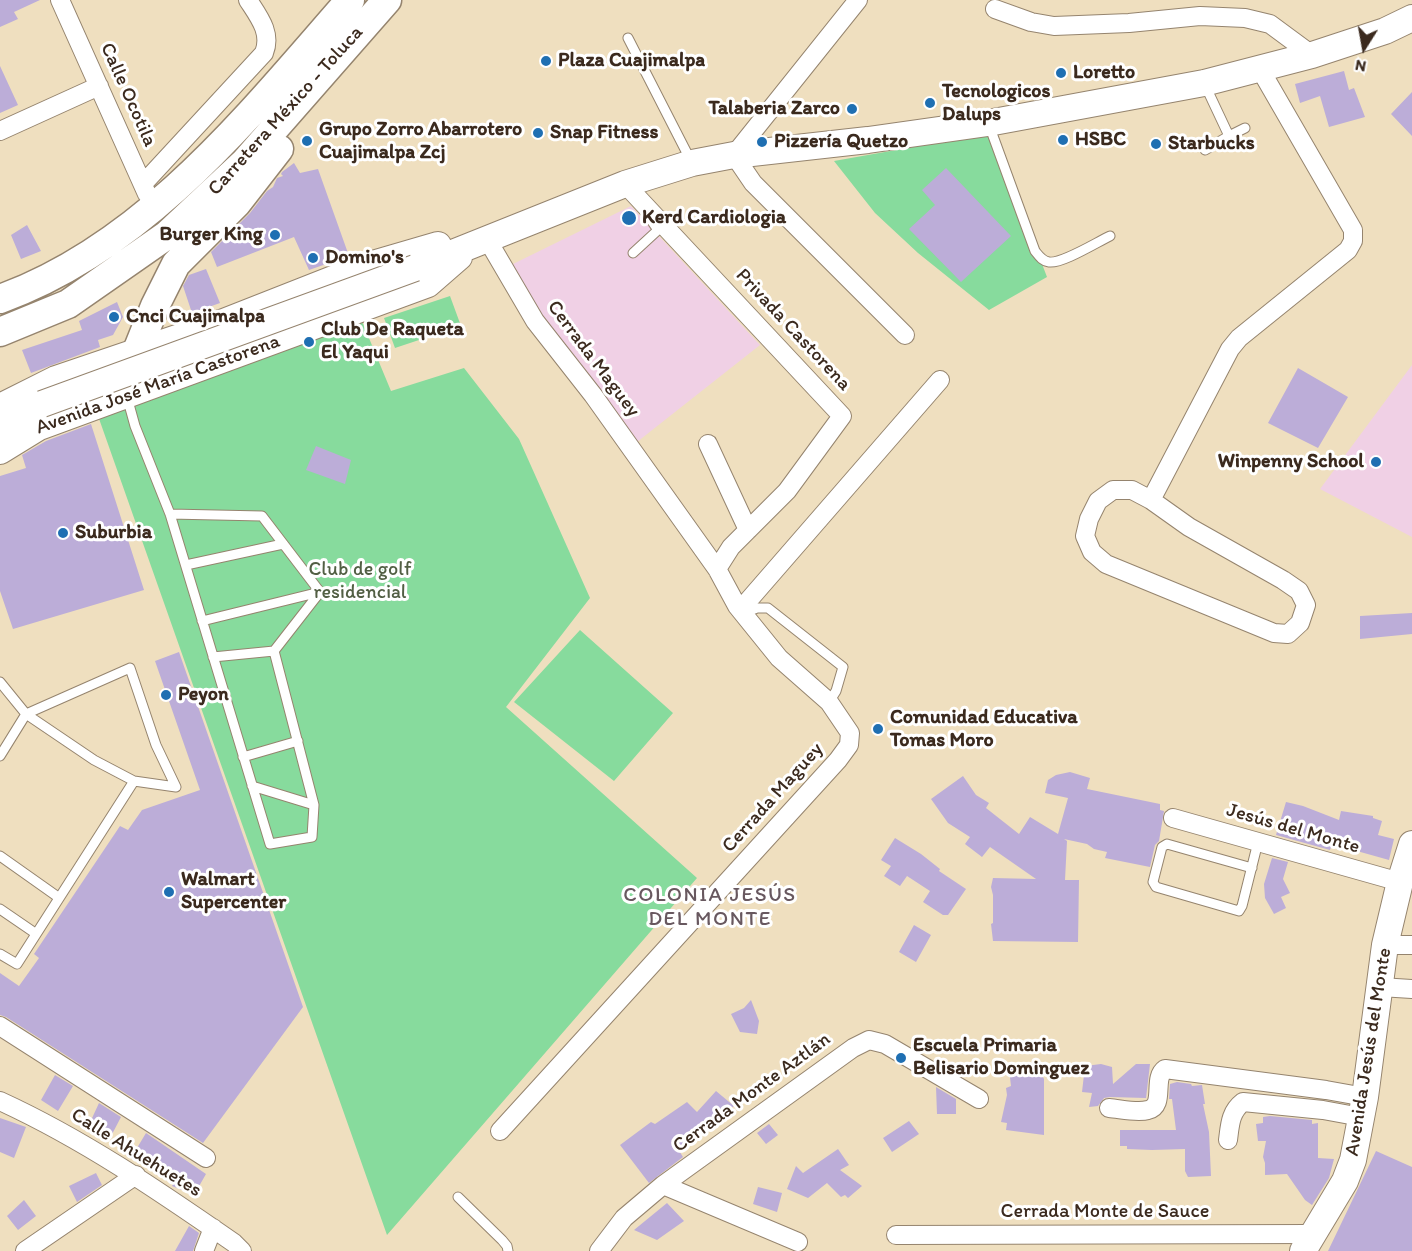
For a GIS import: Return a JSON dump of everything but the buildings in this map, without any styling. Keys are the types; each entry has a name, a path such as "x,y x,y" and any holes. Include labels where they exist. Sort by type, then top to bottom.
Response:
{"main road":[{"name":"Carretera México - Toluca","path":"0,299 59,274 148,196 244,122 350,0"},
{"name":"Carretera México - Toluca","path":"0,332 68,304 167,235 244,162 387,0"},
{"name":"Avenida José María Castorena","path":"0,427 42,404 415,268 621,185 692,164 734,155 868,140 988,123 1204,82 1312,55 1385,31 1412,18"},
{"path":"137,351 155,306 176,264 237,203 272,158 350,42"},
{"name":"Avenida José María Castorena","path":"0,407 56,379 221,323 366,266 446,243 481,241"},
{"name":"Avenida José María Castorena","path":"0,451 39,427 428,284 481,241"},
{"name":"Avenida Jesús del Monte","path":"1308,1242 1350,1171 1363,1107 1385,945 1412,844"}],"street":[{"name":"Calle Ocotila","path":"60,0 148,196"},
{"path":"148,196 264,53 268,44 267,36 248,0"},
{"path":"858,0 734,155 753,183 905,335"},
{"path":"995,9 1031,22 1054,26 1129,23 1197,8 1270,24 1312,55"},
{"path":"1151,500 1230,350 1239,338 1348,250 1353,241 1353,230 1260,69"},
{"path":"0,131 99,86"},
{"name":"Privada Castorena","path":"621,185 842,416 787,491 731,547 717,569"},
{"name":"Cerrada Maguey","path":"481,241 535,321 593,395 717,569 742,611 779,657 830,702 850,733 849,745 838,760 500,1131"},
{"path":"742,611 940,380"},
{"path":"708,444 748,530"},
{"path":"1113,490 1132,490 1151,500 1189,527 1299,591 1306,605 1300,623 1288,634 1274,633 1106,564 1092,552 1085,536 1089,519 1098,501 1113,490"},
{"name":"Jesús del Monte","path":"1173,818 1400,882"},
{"path":"1385,945 1412,945"},
{"path":"1380,987 1412,989"},
{"path":"0,1026 206,1158"},
{"name":"Cerrada Monte Aztlán","path":"599,1251 624,1218 663,1185 853,1048 869,1040 885,1044 979,1099"},
{"path":"1109,1108 1146,1111 1154,1108 1157,1104 1159,1076 1165,1069 1363,1107"},
{"name":"Calle Ahuehuetes","path":"0,1101 34,1116 136,1175 234,1242 242,1251"},
{"path":"1228,1140 1231,1118 1236,1107 1243,1102 1323,1110 1363,1107"},
{"path":"25,1251 136,1175"},
{"path":"663,1185 798,1242"},
{"path":"204,1251 213,1228"},
{"name":"Cerrada Monte de Sauce","path":"896,1235 1308,1242"}],"lane":[{"path":"628,38 692,164"},
{"path":"1204,82 1229,136"},
{"path":"988,123 1035,251 1041,259 1050,262 1059,261 1110,236"},
{"path":"1204,150 1245,128"},
{"path":"621,185 658,230 633,253"},
{"path":"137,351 127,394 135,426 170,514 270,844 312,837 314,805 274,651"},
{"path":"170,514 262,516 320,592"},
{"path":"186,566 283,544"},
{"path":"202,621 320,592"},
{"path":"213,657 274,651 320,592"},
{"path":"742,611 768,608 843,667 830,702"},
{"path":"0,682 26,714 94,760 134,781 176,787 156,745 130,668 26,714 0,756"},
{"path":"243,757 298,741"},
{"path":"0,954 16,964 134,781"},
{"path":"252,786 314,805"},
{"path":"1252,868 1167,844 1162,847 1153,882 1156,887 1239,911 1242,906 1252,868 1258,842"},
{"path":"0,856 58,897"},
{"path":"0,909 35,933"},
{"path":"458,1197 502,1240 508,1251"}],"shaded area":[{"path":"631,206 760,345 637,442 549,334 511,265"},
{"name":"Winpenny School","path":"1412,365 1412,537 1320,489"}],"green space":[{"path":"992,133 1047,277 989,310 918,253 875,213 834,161"},
{"path":"450,296 461,326 395,348 384,318"},
{"name":"Club de golf residencial","path":"359,314 391,391 464,368 519,439 590,598 506,707 697,878 387,1235 97,413"},
{"path":"580,630 673,713 614,781 514,702"}],"place":[{"name":"Plaza Cuajimalpa","path":"546,61"},
{"name":"Loretto","path":"1061,73"},
{"name":"Tecnologicos Dalups","path":"930,103"},
{"name":"Talaberia Zarco","path":"852,109"},
{"name":"Snap Fitness","path":"538,133"},
{"name":"HSBC","path":"1063,140"},
{"name":"Grupo Zorro Abarrotero Cuajimalpa Zcj","path":"307,141"},
{"name":"Pizzería Quetzo","path":"762,142"},
{"name":"Starbucks","path":"1156,144"},
{"name":"Kerd Cardiologia","path":"629,218"},
{"name":"Burger King","path":"275,235"},
{"name":"Domino's","path":"313,258"},
{"name":"Cnci Cuajimalpa","path":"114,317"},
{"name":"Club De Raqueta El Yaqui","path":"309,342"},
{"name":"Winpenny School","path":"1376,462"},
{"name":"Suburbia","path":"63,533"},
{"name":"Peyon","path":"166,695"},
{"name":"Comunidad Educativa Tomas Moro","path":"878,729"},
{"name":"Walmart Supercenter","path":"169,892"},
{"name":"Escuela Primaria Belisario Dominguez","path":"901,1058"}],"district":[{"name":"COLONIA JESÚS DEL MONTE","path":"710,908"}]}
